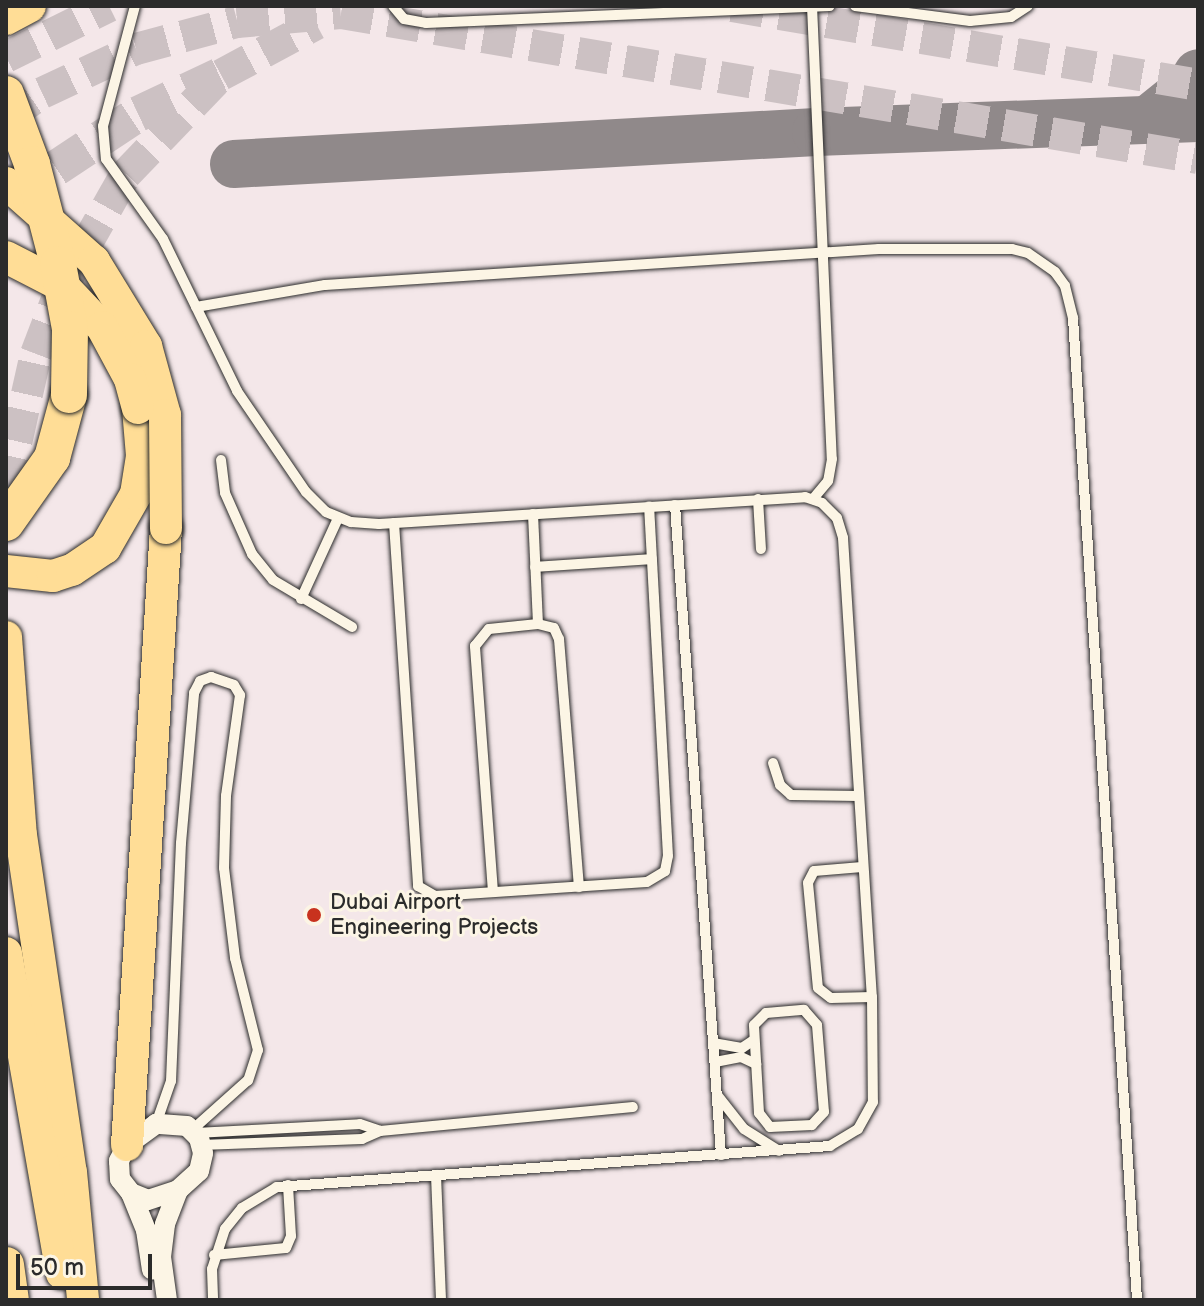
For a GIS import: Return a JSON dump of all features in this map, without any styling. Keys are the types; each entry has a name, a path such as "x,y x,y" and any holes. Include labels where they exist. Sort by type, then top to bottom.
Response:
{"highway":[{"path":"6,94 32,164 58,264 70,329 71,373 66,416 52,458 6,523"},
{"path":"6,1265 11,1300"}],"main road":[{"path":"6,19 30,6"},
{"path":"6,183 94,261 146,346 165,415 166,528 127,1145"},
{"path":"6,257 64,287 102,327 118,352 138,408 142,456 136,494 105,548 72,570 53,576 6,571"},
{"path":"6,637 21,835 71,1172 83,1300"},
{"path":"6,953 67,1300"}],"street":[{"path":"131,1193 158,1200 178,1190 199,1171 196,1136 173,1122 156,1124 127,1145 119,1170 146,1230 156,1300"},
{"path":"167,1300 163,1238 178,1190"}],"lane":[{"path":"135,6 103,126 103,148 115,176 163,239 237,391 306,492 338,518 394,523 758,499 813,499 837,518 843,538 872,997 875,1091 864,1121 830,1146 781,1152 288,1185 242,1208 214,1255 213,1300"},
{"path":"393,6 404,19 426,23 830,6"},
{"path":"812,6 820,252 832,459 828,481 813,499"},
{"path":"855,6 991,21 1028,6"},
{"path":"196,307 325,285 820,252 1012,249 1043,261 1071,302 1137,1300"},
{"path":"221,460 225,493 252,554 273,580 352,627"},
{"path":"758,499 761,549"},
{"path":"675,505 721,1155"},
{"path":"394,523 418,886 435,896 579,887 654,881 667,864 649,507"},
{"path":"533,514 538,624"},
{"path":"301,599 338,518"},
{"path":"535,567 652,559"},
{"path":"493,892 475,646 489,629 538,624 554,628 559,639 579,887"},
{"path":"156,1124 171,1081 181,843 194,693 200,681 211,677 234,685 240,695 226,796 224,868 235,958 258,1050 248,1080 196,1136"},
{"path":"773,763 776,778 791,795 858,796"},
{"path":"862,867 814,871 808,883 818,988 831,998 872,997"},
{"path":"799,1010 813,1016 824,1107 820,1120 808,1125 766,1125 759,1113 756,1064 754,1025 762,1015 799,1010"},
{"path":"713,1043 742,1048 754,1040"},
{"path":"715,1062 741,1057 756,1064"},
{"path":"717,1095 744,1129 781,1152"},
{"path":"196,1136 352,1140 380,1131 633,1107"},
{"path":"436,1175 441,1300"},
{"path":"214,1255 286,1248 291,1236 288,1185"}],"taxiway":[{"path":"1149,119 1190,86 1198,73"},
{"path":"234,164 816,132 1198,118"}],"tunnel":[{"path":"6,57 109,6"},
{"path":"732,6 1198,85"},
{"path":"6,118 42,93 136,49 237,22 341,13 1198,158"},
{"path":"6,488 36,354 60,291 126,174 221,75 316,24"},
{"path":"11,198 138,114 221,75"}],"place":[{"name":"Dubai Airport Engineering Projects","path":"314,915"}]}
